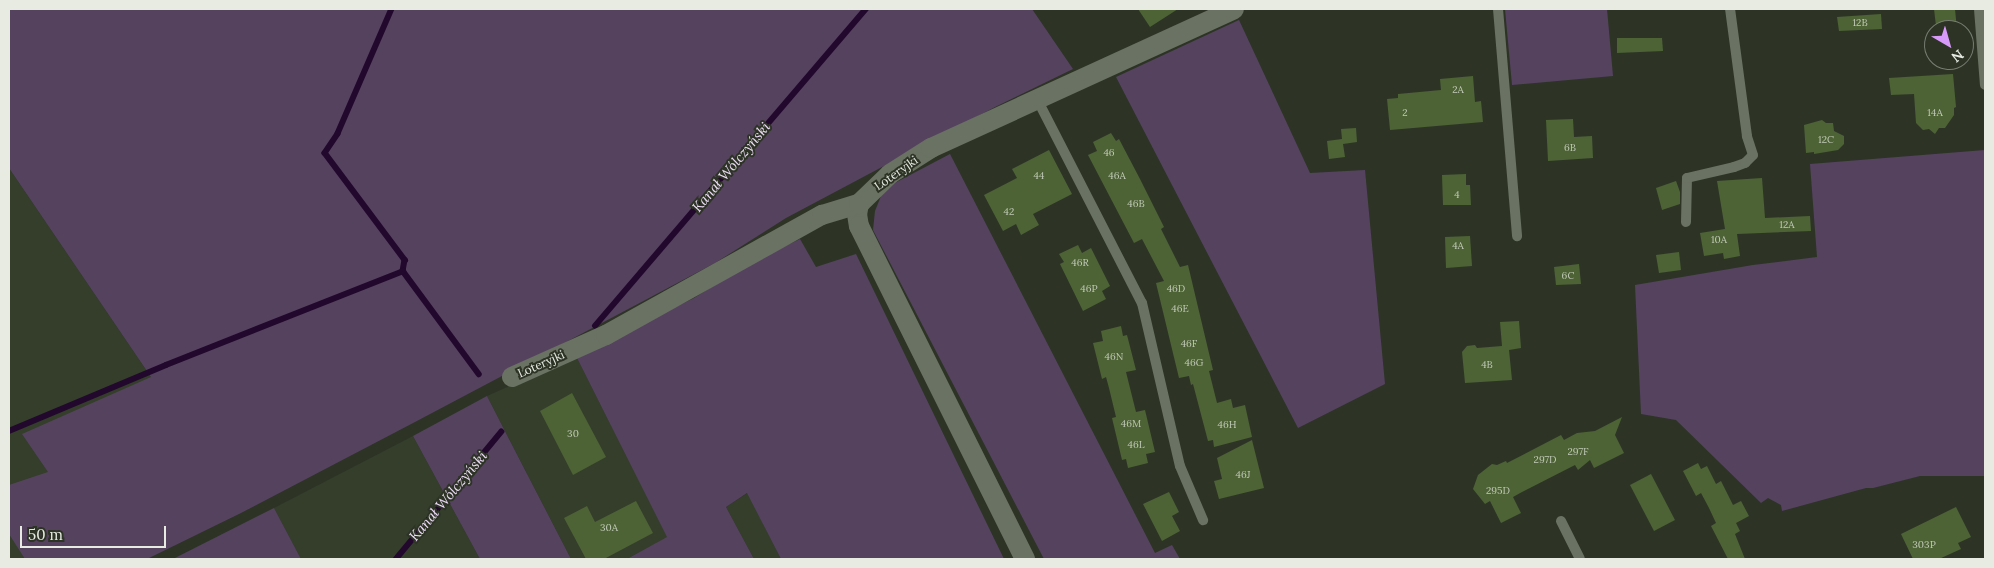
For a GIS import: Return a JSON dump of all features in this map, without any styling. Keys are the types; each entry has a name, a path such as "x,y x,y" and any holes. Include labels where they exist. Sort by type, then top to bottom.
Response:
{"street":[{"name":"Loteryjki","path":"512,377 606,335 822,215 859,204 890,174 931,148 1038,101 1234,9"},
{"path":"859,204 857,214 859,226 1025,559"}],"lane":[{"path":"1498,9 1517,236"},
{"path":"1686,222 1687,178 1734,167 1745,163 1753,155 1747,136 1730,9"},
{"path":"1979,9 1985,85"},
{"path":"1038,101 1142,303 1180,466 1203,520"},
{"path":"1561,521 1580,559"}],"shaded area":[{"path":"9,9 1032,9 1073,69 995,107 786,218 715,263 415,422 241,513 147,559 25,559 9,534 9,485 48,472 22,434 151,377 9,168"},
{"path":"1505,9 1607,9 1613,76 1512,85"},
{"path":"1239,20 1310,173 1365,170 1385,384 1298,428 1116,77"},
{"path":"1985,150 1985,476 1920,476 1873,488 1866,488 1782,511 1781,505 1768,498 1761,503 1676,420 1641,414 1635,285 1753,265 1817,257 1810,164"},
{"path":"950,154 1155,553 1172,545 1180,559 1044,559 873,230 875,211 881,196 891,185"},
{"path":"9,168 151,377 147,559 9,559"},
{"path":"800,239 816,267 856,254 1004,559 781,559 747,493 726,507 754,559 627,559 667,537 576,356 694,298 752,262"},
{"path":"576,356 668,537 627,559 571,559 487,396"},
{"path":"487,396 571,559 480,559 413,436"},
{"path":"413,436 480,559 301,559 274,508"},
{"path":"748,493 781,559 754,559 726,507"},
{"path":"274,508 301,559 173,559"}],"building":[{"path":"1138,9 1178,9 1150,27"},
{"path":"1934,9 1955,9 1956,20 1935,20"},
{"path":"1881,14 1882,29 1839,31 1837,17"},
{"path":"1617,38 1662,38 1663,51 1617,53"},
{"path":"1953,74 1956,107 1954,108 1954,115 1945,128 1939,128 1935,134 1929,129 1923,130 1916,123 1914,94 1891,95 1889,78"},
{"path":"1473,76 1475,102 1481,101 1483,122 1390,130 1387,99 1398,98 1398,94 1441,90 1440,79"},
{"path":"1573,119 1574,137 1592,136 1593,158 1548,161 1546,120"},
{"path":"1822,120 1826,123 1833,123 1834,131 1844,136 1844,144 1838,150 1814,154 1814,152 1806,153 1804,125"},
{"path":"1356,128 1357,142 1343,144 1345,157 1329,159 1327,141 1342,139 1341,129"},
{"path":"1111,133 1116,141 1119,139 1140,179 1164,227 1161,229 1180,267 1188,265 1213,370 1209,371 1217,403 1231,399 1233,408 1245,405 1252,437 1214,447 1213,440 1208,441 1193,384 1191,385 1189,376 1179,378 1156,283 1164,281 1142,239 1134,243 1088,155 1097,151 1093,142"},
{"path":"1049,150 1072,194 1033,214 1039,225 1021,235 1016,224 1003,231 984,195 1017,178 1012,169"},
{"path":"1466,174 1466,185 1470,185 1471,205 1443,205 1442,175"},
{"path":"1762,178 1765,218 1810,216 1811,231 1737,234 1740,256 1724,259 1723,253 1704,256 1700,233 1725,229 1717,181"},
{"path":"1676,181 1680,192 1680,204 1662,210 1656,188"},
{"path":"1470,236 1472,266 1446,268 1445,237"},
{"path":"1078,245 1082,253 1091,248 1110,286 1102,291 1106,299 1083,311 1060,264 1064,262 1059,254"},
{"path":"1679,252 1681,270 1659,273 1656,255"},
{"path":"1579,264 1581,284 1556,285 1554,267"},
{"path":"1519,321 1521,348 1509,350 1512,380 1465,383 1462,352 1467,346 1475,345 1477,348 1502,346 1500,322"},
{"path":"1121,326 1123,336 1127,335 1136,370 1126,372 1136,412 1145,410 1155,452 1146,454 1148,463 1128,468 1126,459 1122,460 1112,418 1116,417 1109,388 1106,377 1102,379 1093,343 1103,341 1101,331"},
{"path":"572,393 606,457 573,475 540,411"},
{"path":"1622,417 1615,435 1624,453 1594,468 1590,460 1578,470 1575,465 1513,497 1521,513 1501,523 1490,501 1485,504 1473,489 1478,475 1492,464 1497,465 1506,461 1507,463 1561,435 1564,440 1577,433 1595,431"},
{"path":"1252,440 1264,488 1219,499 1214,481 1222,479 1217,458"},
{"path":"1698,463 1701,469 1707,466 1716,484 1721,481 1733,505 1741,501 1749,516 1736,523 1740,531 1735,534 1745,559 1728,559 1711,526 1716,523 1709,508 1701,493 1696,496 1683,471"},
{"path":"1651,474 1675,520 1654,531 1630,485"},
{"path":"1169,492 1179,512 1172,516 1180,531 1162,541 1143,504"},
{"path":"636,501 653,533 604,559 586,559 564,518 587,506 595,522"},
{"path":"1956,507 1971,537 1958,543 1961,549 1939,559 1913,559 1901,534"}],"waterway":[{"path":"392,9 338,134 325,153 405,260 403,271 479,374"},
{"name":"Kanał Wólczyński","path":"595,326 866,9"},
{"path":"9,431 166,365 403,271"},
{"name":"Kanał Wólczyński","path":"396,559 501,432"}]}
